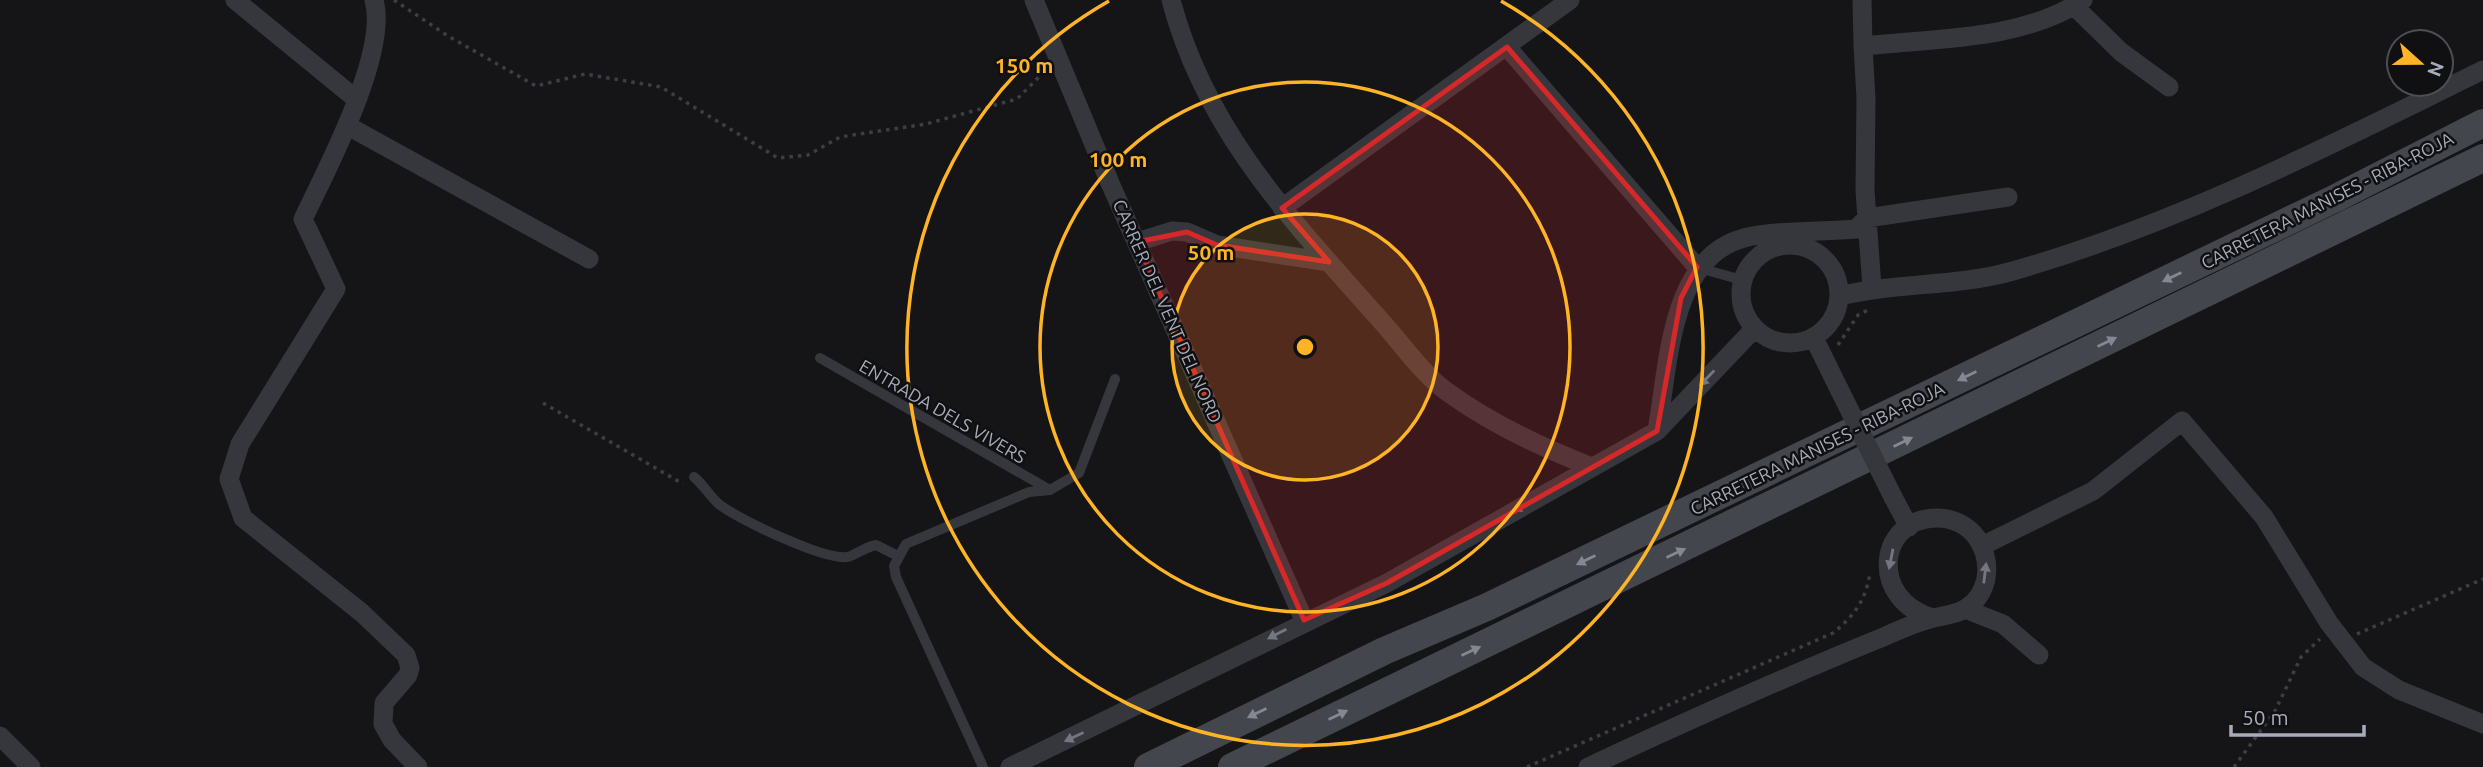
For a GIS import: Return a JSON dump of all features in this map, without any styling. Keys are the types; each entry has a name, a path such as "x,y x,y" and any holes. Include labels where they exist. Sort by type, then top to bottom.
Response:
{"main road":[{"name":"CARRETERA MANISES - RIBA-ROJA","path":"1148,767 1384,651 1487,607 2336,198 2483,123"},
{"name":"CARRETERA MANISES - RIBA-ROJA","path":"1232,767 2483,158"}],"street":[{"path":"235,0 356,99"},
{"path":"374,0 378,17 376,35 348,126 303,219 336,289 240,444 229,479 243,518 362,613 406,655 410,668 384,703 383,724 392,740 418,767"},
{"name":"CARRER DEL VENT DEL NORD","path":"1034,0 1137,242 1304,620"},
{"path":"1171,0 1182,43 1218,120 1282,208 1329,262 1444,389 1515,435 1592,467"},
{"path":"1282,208 1570,0"},
{"path":"1862,0 1867,218 1872,288"},
{"path":"1863,46 1945,39 2004,29 2049,19 2078,3 2121,52 2169,87"},
{"path":"1507,47 1697,267"},
{"path":"1840,296 1872,288 1943,283 2010,272 2087,248 2247,184 2483,70"},
{"path":"348,126 589,259"},
{"path":"1657,431 1681,298 1697,267 1725,245 1746,237 1856,229 1867,218 2008,197"},
{"path":"1137,242 1172,231 1187,232 1217,245 1329,262"},
{"path":"1780,245 1798,245 1815,251 1829,263 1837,278 1840,296 1832,320 1814,338 1799,343 1783,343 1767,338 1754,329 1741,304 1742,280 1750,264 1763,252 1780,245"},
{"path":"1010,767 1101,725 1304,620 1387,583 1657,431 1754,329"},
{"path":"1814,338 1909,527"},
{"path":"1983,546 2093,491 2182,421 2264,517 2338,635 2363,667 2399,690 2483,724"},
{"path":"1588,767 1763,686 1933,618 1950,616 1965,609 1976,600 1987,574 1983,546 1969,530 1950,520 1929,519 1909,527 1894,544 1890,554 1891,586 1905,606 1933,618"},
{"path":"1965,609 2003,624 2039,655"},
{"path":"0,736 31,767"}],"lane":[{"path":"1697,267 1742,280"},
{"name":"ENTRADA DELS VIVERS","path":"820,358 1050,490"},
{"path":"983,767 896,577 894,566 906,544 1029,492 1050,490 1079,473 1115,379"},
{"path":"694,477 719,504 815,551 844,558 851,557 861,548 876,545 898,556"}],"path":[{"path":"394,0 448,36 536,86 585,74 661,87 778,158 808,155 840,137 926,124 1017,99 1058,58"},
{"path":"543,403 684,485 712,494"},
{"path":"1527,767 1833,633 1851,618 1865,598 1871,564"},
{"path":"2234,767 2276,711 2301,657 2338,635 2406,615 2483,579"}],"highlighted area":[{"path":"1507,47 1697,267 1681,298 1657,431 1387,583 1304,620 1137,242 1187,232 1217,245 1329,262 1282,208"}]}
